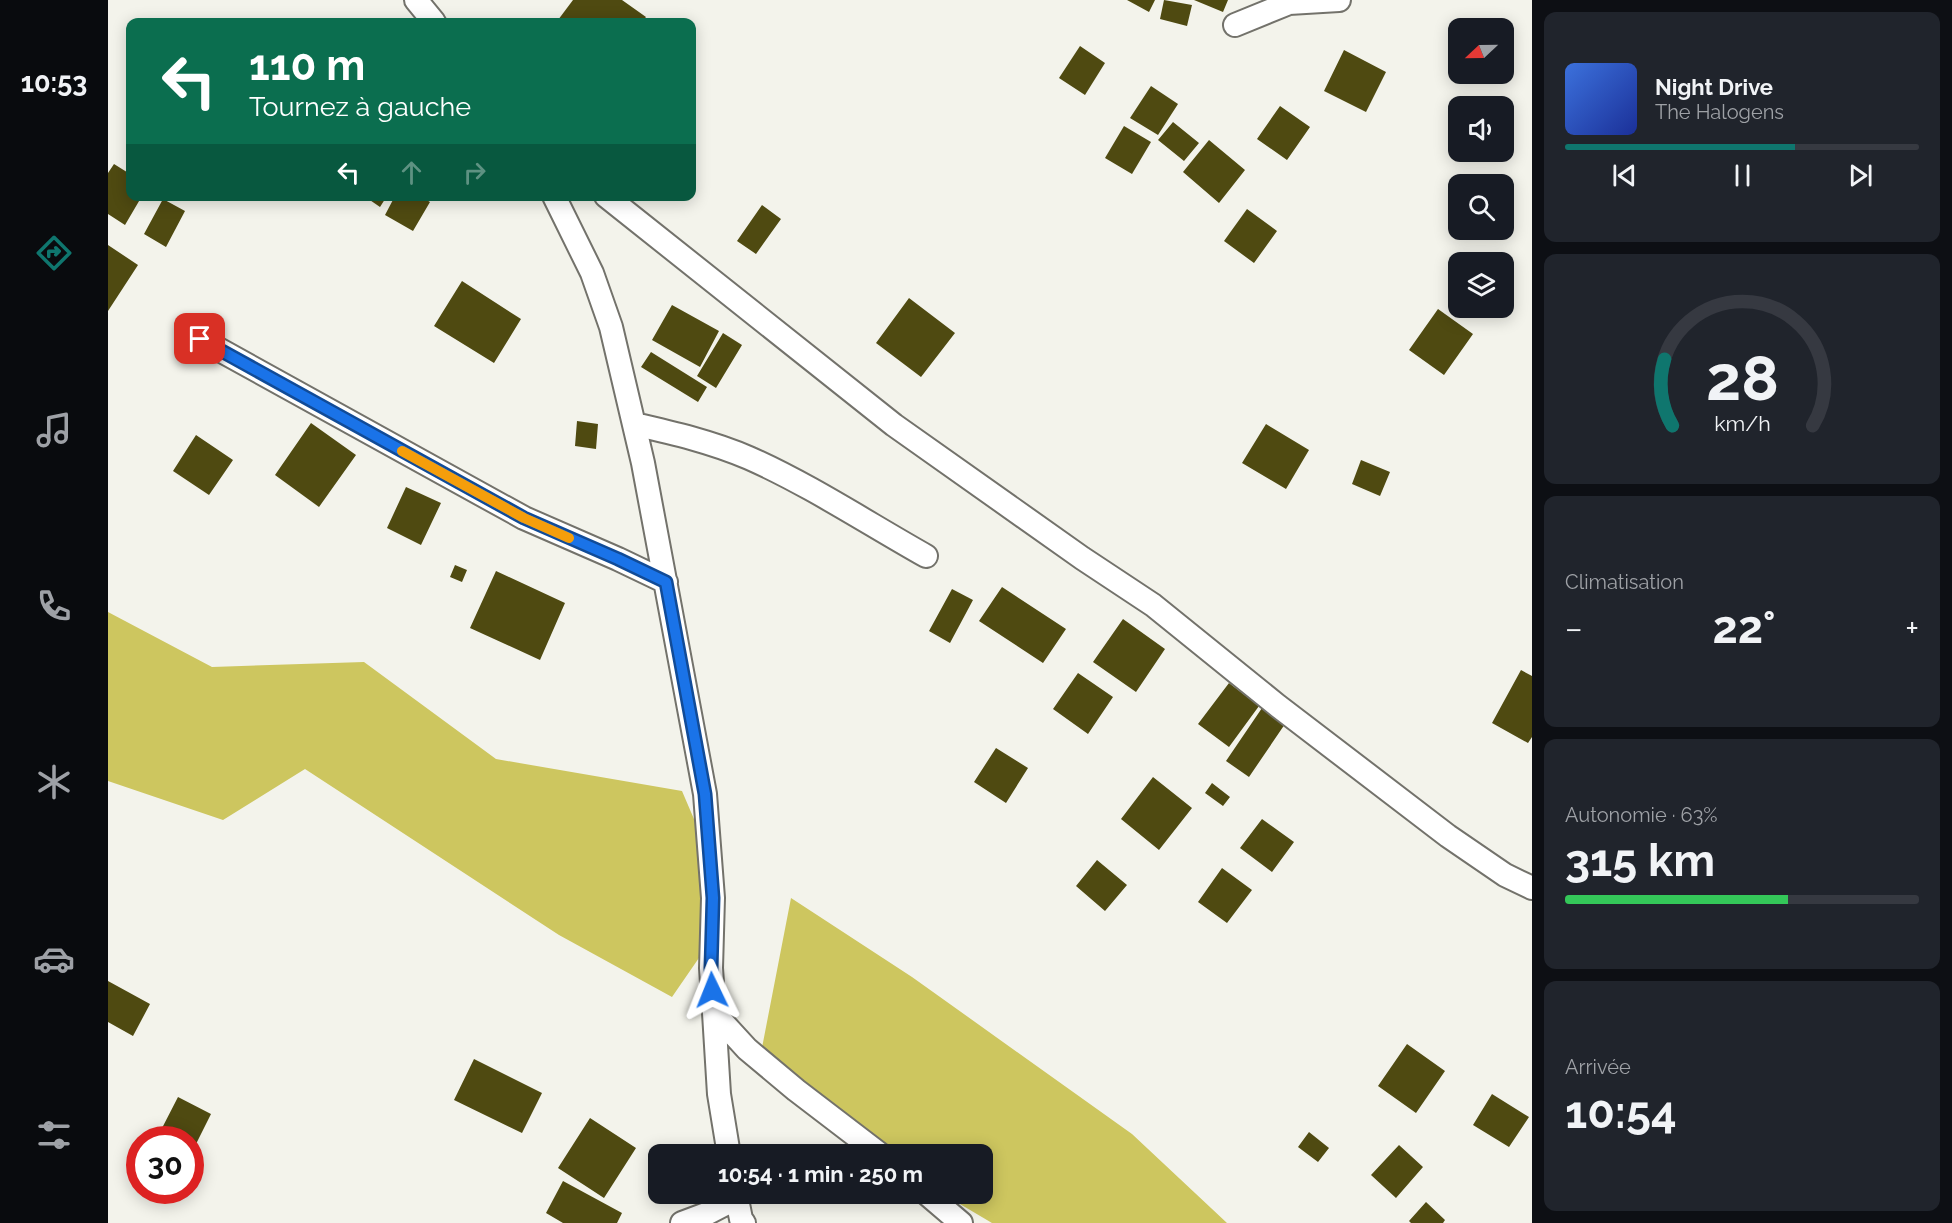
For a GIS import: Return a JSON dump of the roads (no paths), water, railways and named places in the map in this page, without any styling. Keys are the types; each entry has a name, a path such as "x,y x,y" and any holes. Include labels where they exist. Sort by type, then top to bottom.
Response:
{"street":[{"path":"416,0 431,18"},
{"path":"1235,25 1289,3 1339,0"},
{"path":"556,201 592,273 611,327 634,424 666,582 705,794 713,898 711,968 719,1094 727,1144"},
{"path":"612,201 709,280 913,439 1082,558 1154,604 1278,706 1448,836 1505,875 1532,888"},
{"path":"200,339 524,518 666,582"},
{"path":"634,424 681,435 748,458 926,556"},
{"path":"714,1012 747,1049 867,1144"},
{"path":"682,1223 706,1214 723,1204"},
{"path":"738,1204 744,1223"},
{"path":"939,1204 961,1223"}]}
